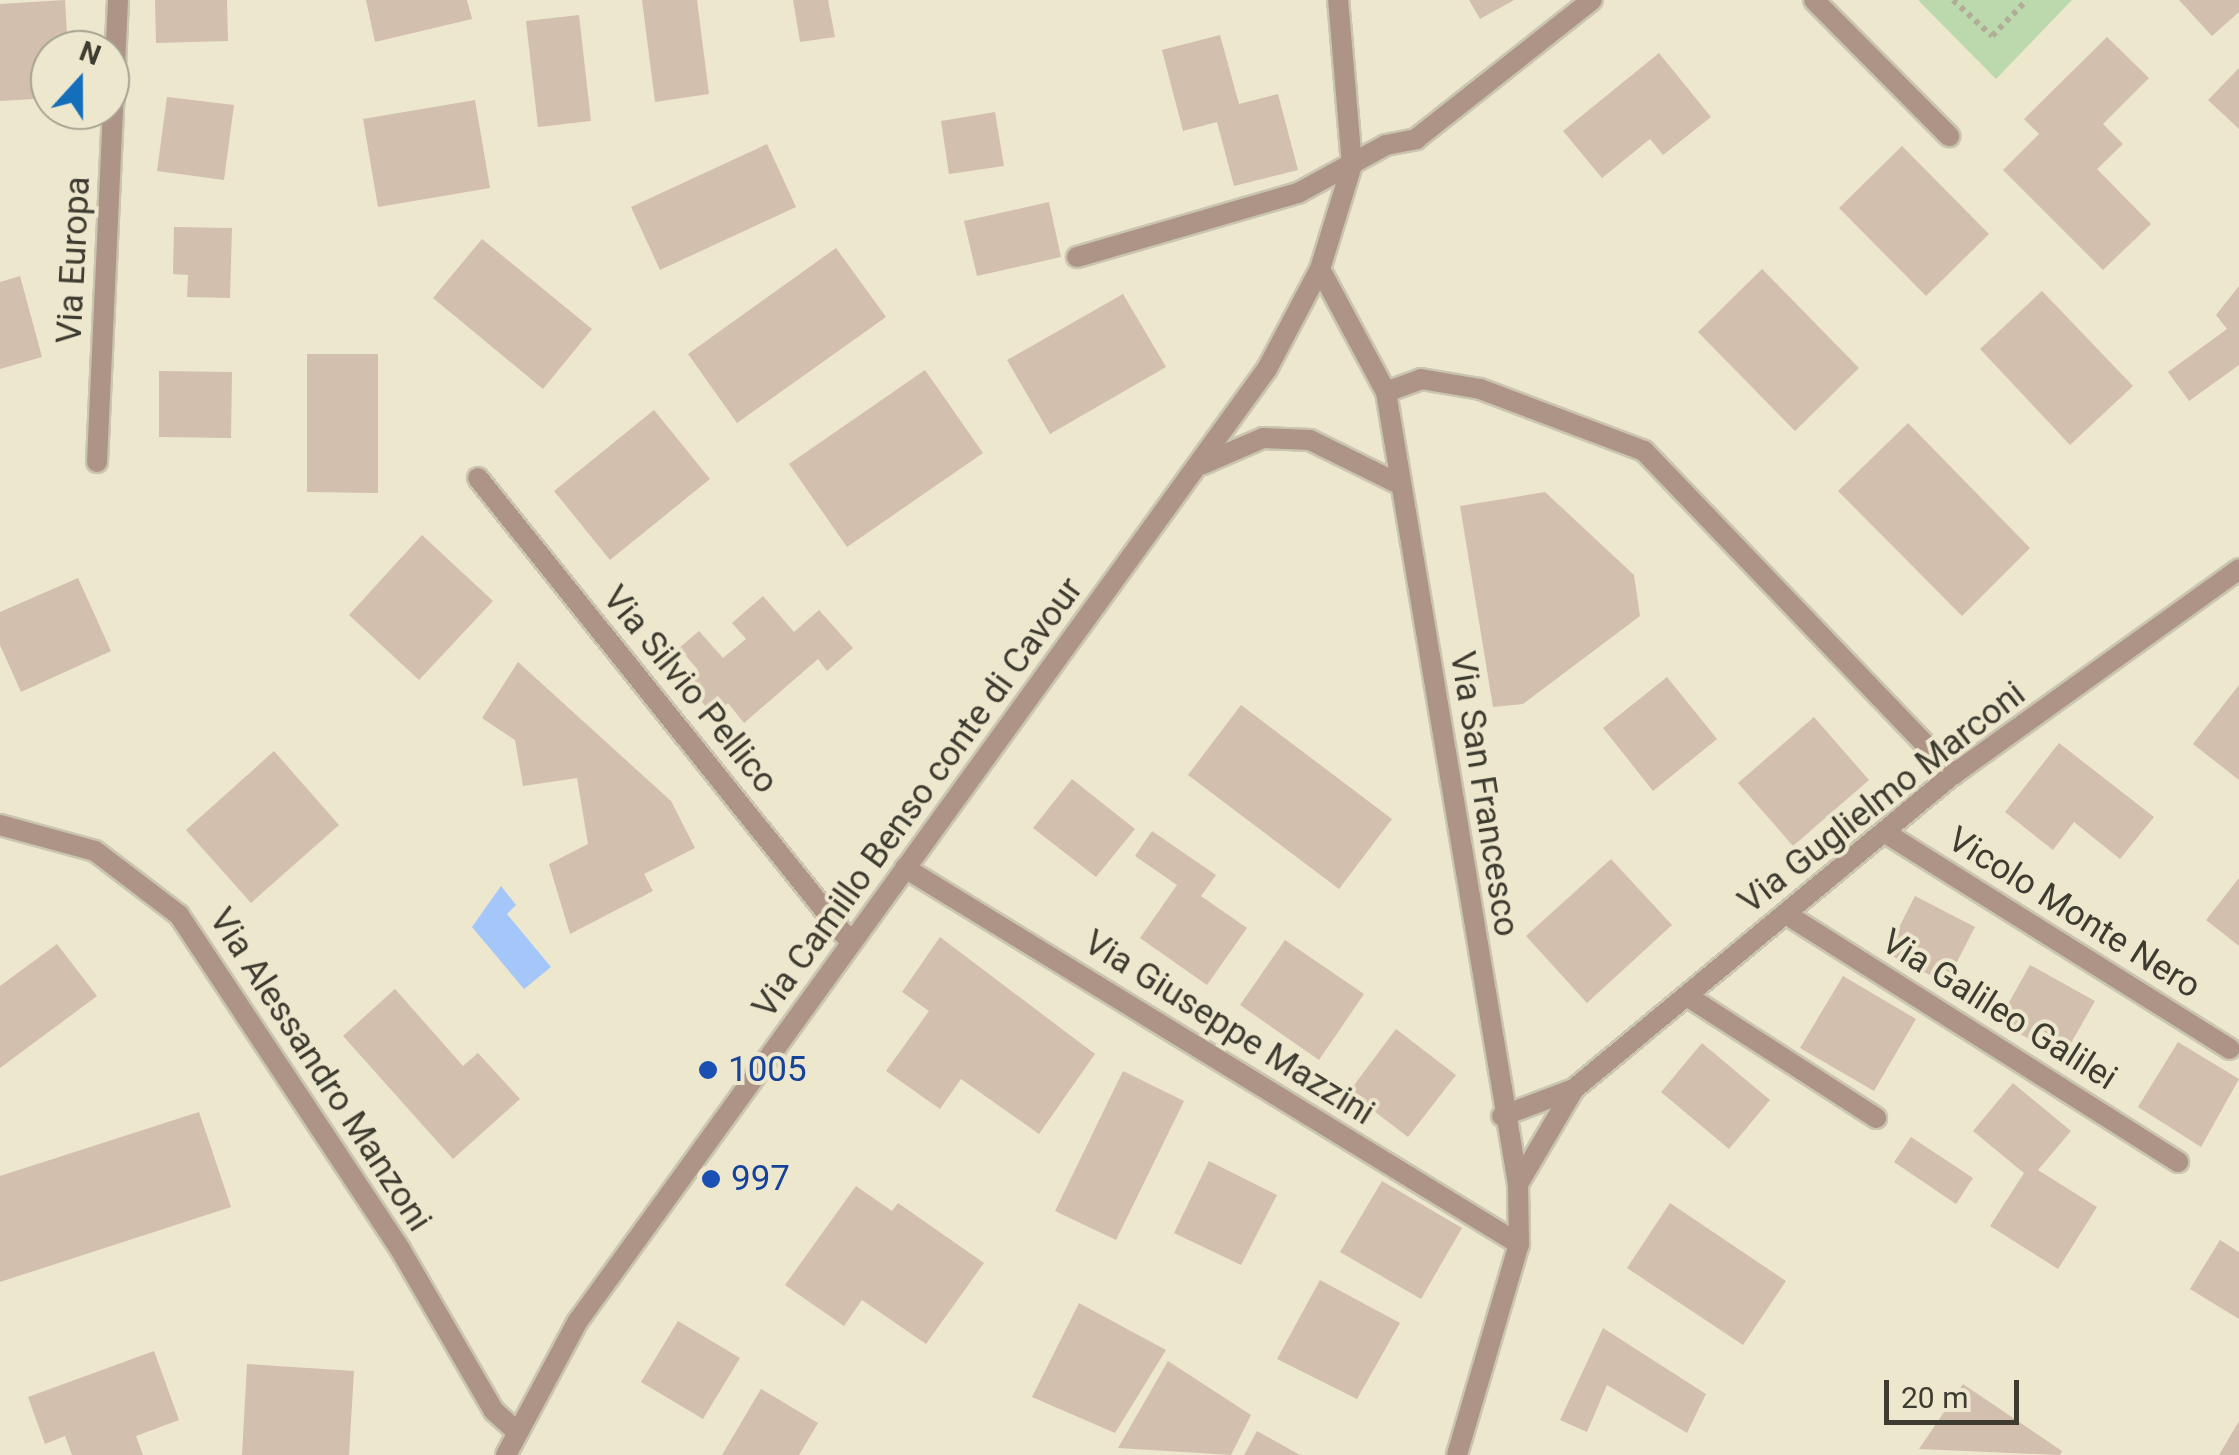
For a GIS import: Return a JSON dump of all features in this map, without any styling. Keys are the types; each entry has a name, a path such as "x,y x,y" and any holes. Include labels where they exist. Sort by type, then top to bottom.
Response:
{"street":[{"name":"Via Europa","path":"97,462 118,0"},
{"path":"1338,0 1352,165"},
{"path":"1077,257 1298,194 1432,128 1592,0"},
{"path":"1814,0 1948,136"},
{"name":"Via Camillo Benso conte di Cavour","path":"506,1455 578,1322 850,943 1203,464 1320,269 1352,165"},
{"path":"1320,269 1386,392 1421,379 1480,389 1644,451 1954,774"},
{"name":"Via San Francesco","path":"1386,392 1502,1116 1518,1184 1518,1244 1457,1455"},
{"path":"1203,464 1262,438 1310,440 1399,484"},
{"name":"Via Silvio Pellico","path":"478,478 850,943"},
{"name":"Via Guglielmo Marconi","path":"1502,1116 1574,1089 1954,774 2239,570"},
{"name":"Via Alessandro Manzoni","path":"0,826 94,851 179,915 400,1249 494,1410 516,1431"},
{"name":"Vicolo Monte Nero","path":"1884,832 2230,1049"},
{"name":"Via Giuseppe Mazzini","path":"905,868 1518,1244"},
{"name":"Via Galileo Galilei","path":"1786,914 2178,1162"},
{"path":"1687,996 1876,1118"},
{"name":"Via Guglielmo Marconi","path":"1518,1184 1574,1089"}],"path":[{"path":"1954,0 1992,36 2026,0"}],"green space":[{"path":"1918,0 2072,0 1996,79"}],"water":[{"path":"501,886 516,905 507,914 551,967 524,989 472,927"}],"building":[{"path":"65,0 67,30 30,30 30,99 0,101 0,4"},
{"path":"155,0 227,0 228,41 156,43"},
{"path":"366,0 467,0 472,19 375,42"},
{"path":"642,0 697,0 709,94 655,102"},
{"path":"793,0 828,0 835,37 800,42"},
{"path":"1469,0 1514,0 1480,19"},
{"path":"2179,0 2239,0 2239,12 2212,36"},
{"path":"579,15 591,121 538,127 526,21"},
{"path":"1220,35 1239,104 1278,94 1298,170 1234,186 1217,122 1183,131 1162,50"},
{"path":"2107,37 2149,78 2103,124 2123,144 2097,169 2151,224 2103,270 2003,170 2039,134 2024,119"},
{"path":"1659,53 1711,117 1663,155 1650,139 1602,178 1563,131"},
{"path":"2239,68 2239,129 2208,100"},
{"path":"167,97 234,105 224,180 157,171"},
{"path":"475,100 490,188 378,207 363,119"},
{"path":"995,112 1004,166 949,174 941,121"},
{"path":"767,144 796,207 660,270 631,207"},
{"path":"1902,146 1989,234 1926,296 1839,208"},
{"path":"1049,202 1061,257 977,276 964,221"},
{"path":"174,227 232,228 230,298 187,297 188,275 173,274"},
{"path":"482,239 592,329 543,389 433,298"},
{"path":"836,248 886,317 737,423 688,354"},
{"path":"1762,269 1859,368 1795,431 1698,332"},
{"path":"20,276 42,357 0,369 0,282"},
{"path":"2239,286 2239,365 2189,401 2168,372 2227,329 2216,315"},
{"path":"2042,291 2133,386 2070,445 1980,349"},
{"path":"1123,294 1166,367 1050,434 1007,360"},
{"path":"307,354 378,354 378,493 307,492"},
{"path":"925,370 983,453 847,547 789,464"},
{"path":"159,371 232,372 231,438 159,437"},
{"path":"654,410 710,479 610,560 554,491"},
{"path":"1908,423 2030,548 1962,616 1838,491"},
{"path":"1545,492 1634,575 1640,616 1523,704 1493,707 1460,506"},
{"path":"422,535 493,601 419,680 349,615"},
{"path":"78,578 111,651 21,692 0,645 0,612"},
{"path":"763,596 794,632 819,610 853,648 827,671 818,659 744,723 728,703 714,716 684,681 698,670 679,648 699,631 723,658 746,639 732,623"},
{"path":"518,662 671,801 695,848 644,874 653,891 570,934 549,864 588,844 577,778 523,786 515,740 482,718"},
{"path":"1667,677 1717,739 1653,791 1603,728"},
{"path":"2239,685 2239,780 2193,744"},
{"path":"1241,705 1392,819 1339,889 1188,775"},
{"path":"1814,717 1869,780 1793,846 1738,783"},
{"path":"2059,743 2154,817 2120,859 2074,822 2053,850 2005,812"},
{"path":"274,751 339,825 251,903 186,830"},
{"path":"1072,779 1135,829 1096,877 1033,828"},
{"path":"1152,831 1216,875 1201,896 1247,928 1207,985 1140,938 1177,885 1135,856"},
{"path":"1611,859 1672,925 1587,1003 1526,936"},
{"path":"2239,878 2239,946 2206,920"},
{"path":"1915,896 1975,927 1946,983 1886,953"},
{"path":"940,937 1095,1054 1039,1134 961,1079 940,1109 886,1071 929,1011 902,992"},
{"path":"1285,940 1364,994 1319,1060 1240,1005"},
{"path":"57,944 97,996 0,1068 0,986"},
{"path":"2030,965 2095,1001 2063,1057 1998,1022"},
{"path":"1843,976 1916,1019 1874,1091 1800,1048"},
{"path":"395,989 463,1066 478,1053 520,1099 453,1159 343,1036"},
{"path":"1396,1029 1456,1075 1408,1137 1349,1092"},
{"path":"2178,1042 2239,1079 2201,1147 2138,1107"},
{"path":"1702,1043 1770,1100 1729,1149 1661,1092"},
{"path":"1123,1071 1184,1101 1116,1240 1055,1211"},
{"path":"2013,1083 2071,1131 2038,1170 2097,1207 2058,1269 1990,1226 2024,1173 1973,1131"},
{"path":"199,1112 231,1207 0,1282 0,1176"},
{"path":"1911,1137 1973,1178 1956,1204 1894,1162"},
{"path":"1209,1161 1277,1195 1241,1265 1174,1233"},
{"path":"1382,1181 1462,1228 1421,1299 1340,1252"},
{"path":"856,1186 892,1211 898,1203 984,1263 926,1344 862,1300 844,1326 785,1285"},
{"path":"1670,1203 1786,1281 1743,1345 1627,1268"},
{"path":"2220,1240 2239,1252 2239,1319 2190,1289"},
{"path":"1320,1280 1400,1323 1357,1399 1277,1359"},
{"path":"1079,1303 1166,1350 1115,1433 1032,1397"},
{"path":"678,1321 740,1358 703,1419 641,1382"},
{"path":"1603,1328 1706,1394 1687,1433 1607,1385 1587,1432 1560,1420"},
{"path":"154,1351 179,1420 136,1436 143,1455 72,1455 65,1436 45,1444 28,1397"},
{"path":"1168,1361 1251,1415 1231,1455 1118,1448"},
{"path":"247,1364 354,1371 349,1455 242,1455"},
{"path":"1963,1384 2062,1451 2060,1455 1919,1449"},
{"path":"761,1389 818,1423 799,1455 722,1455"},
{"path":"2239,1421 2239,1455 2219,1455"},
{"path":"1257,1431 1300,1455 1244,1455"}],"place":[{"name":"1005","path":"708,1070"},
{"name":"997","path":"711,1179"}]}
